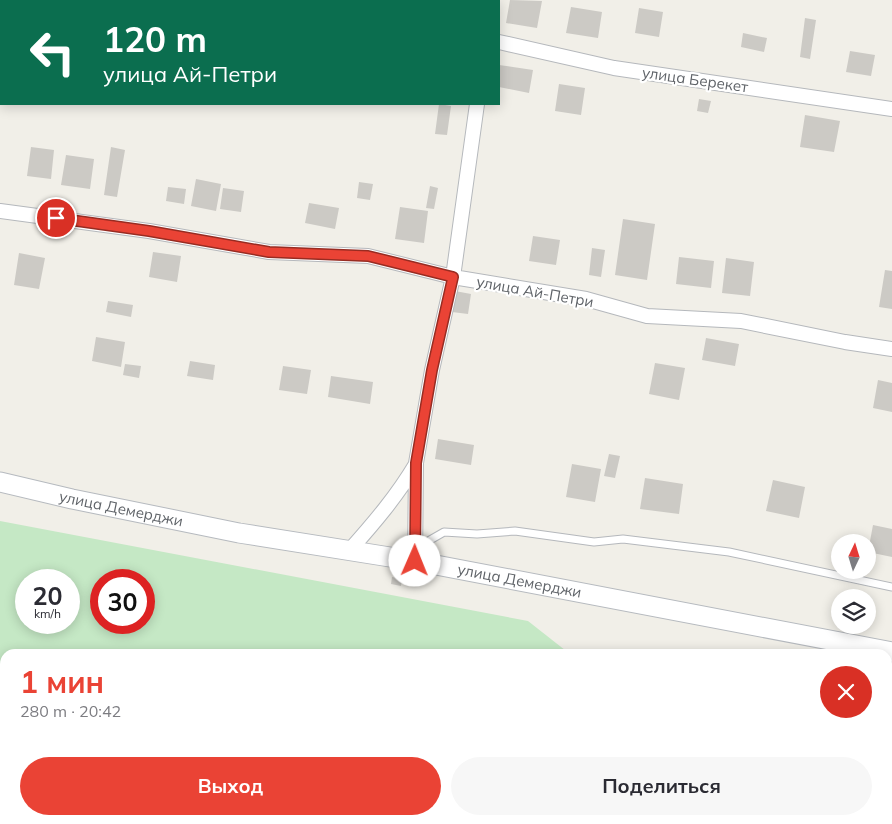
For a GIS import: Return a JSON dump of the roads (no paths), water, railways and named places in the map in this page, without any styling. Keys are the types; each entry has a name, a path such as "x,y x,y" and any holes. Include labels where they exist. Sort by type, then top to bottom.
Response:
{"main road":[{"name":"улица Демерджи","path":"0,482 72,499 239,533 415,561 876,649"}],"street":[{"name":"улица Берекет","path":"500,42 614,68 892,109"},
{"path":"415,561 416,463 432,370 453,277 477,105"},
{"name":"улица Ай-Петри","path":"0,211 149,231 269,252 368,256 453,277 586,299 647,316 741,321 844,342 892,349"},
{"path":"349,551 373,525 400,489 416,463"}],"lane":[{"path":"415,561 430,540 444,532 477,534 516,531 594,542 623,539 729,552 892,587"}]}
